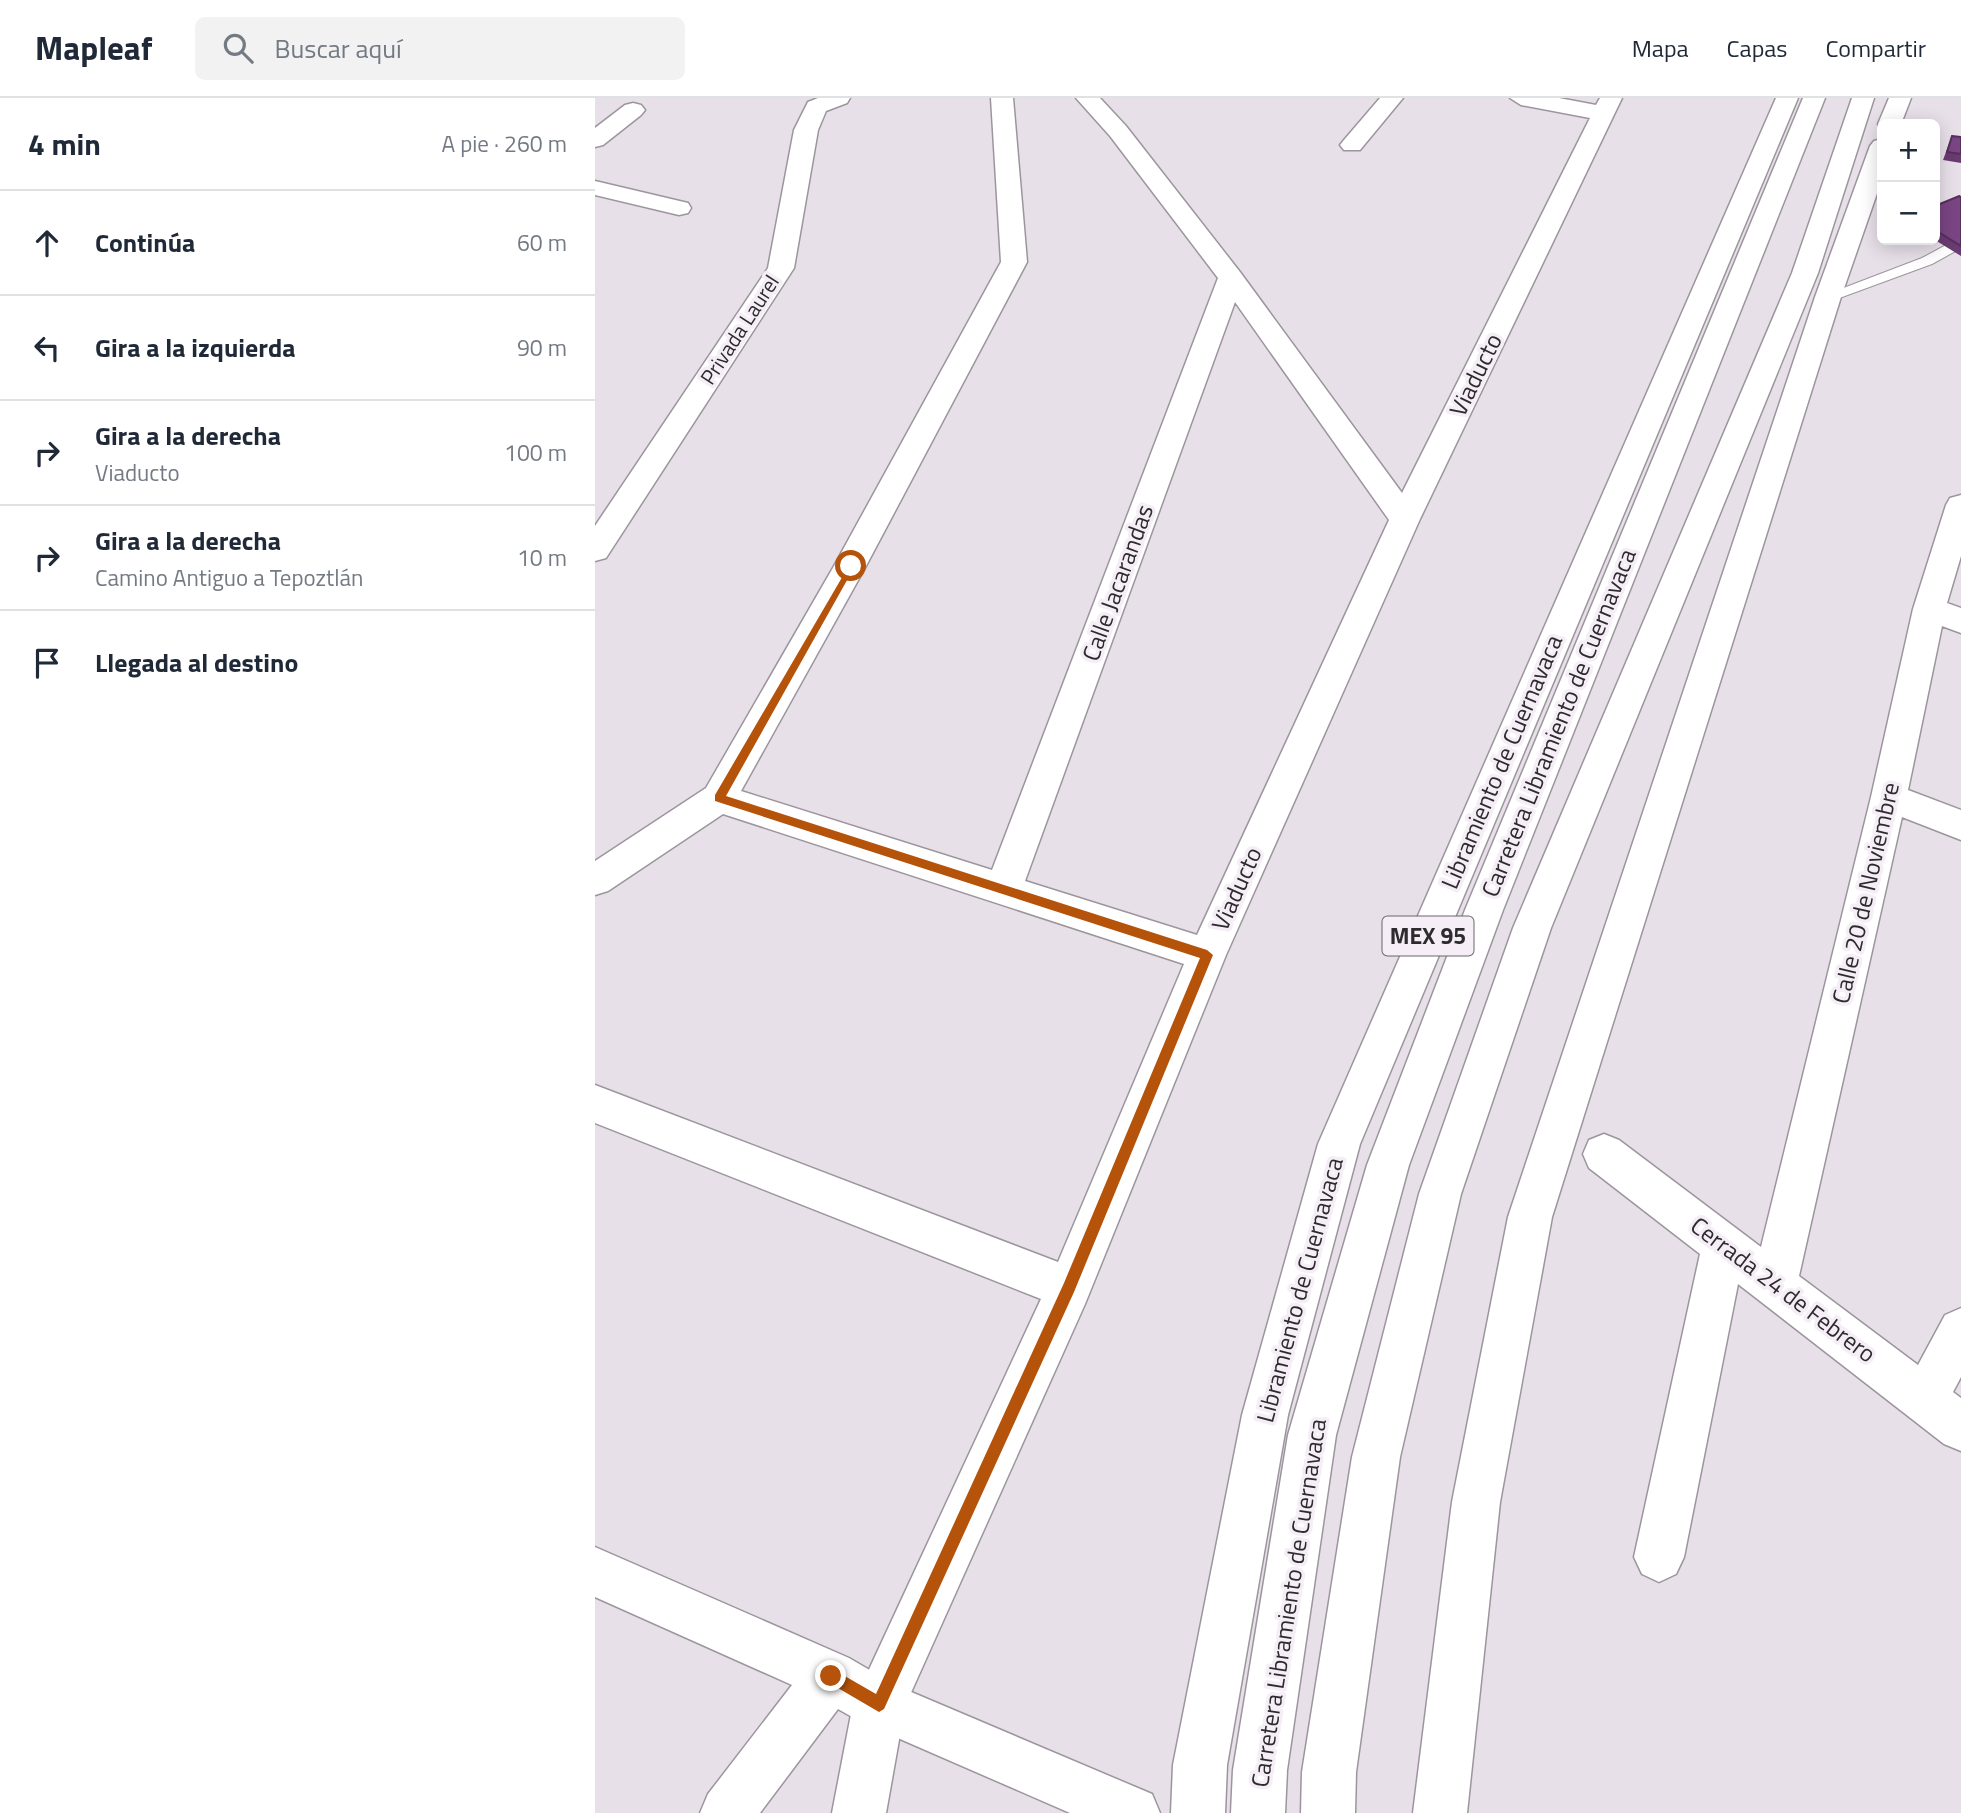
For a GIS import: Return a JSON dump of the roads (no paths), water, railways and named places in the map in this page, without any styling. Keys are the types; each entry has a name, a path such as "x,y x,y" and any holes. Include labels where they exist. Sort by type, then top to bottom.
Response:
{"main road":[{"name":"Privada Laurel","path":"595,550 781,268 806,130 816,107 839,98"},
{"path":"595,880 719,798 851,566 1014,262 1002,98"},
{"path":"1087,98 1118,131 1231,278 1405,519"},
{"path":"1352,145 1392,98"},
{"path":"1521,98 1607,106"},
{"name":"Libramiento de Cuernavaca","path":"1198,1813 1200,1765 1265,1415 1339,1144 1787,98"},
{"name":"Carretera Libramiento de Cuernavaca","path":"1258,1813 1259,1770 1312,1435 1388,1165 1484,910 1814,98"},
{"path":"1328,1813 1329,1772 1376,1457 1440,1194 1531,928 1805,273 1863,98"},
{"path":"1892,119 1901,98"},
{"name":"Viaducto","path":"859,1813 879,1704 1069,1288 1207,955 1405,519 1607,106"},
{"path":"595,140 633,110"},
{"path":"1440,1813 1476,1502 1530,1217 1828,297 1877,160"},
{"path":"595,188 679,208"},
{"name":"Calle Jacarandas","path":"1004,888 1231,278"},
{"name":"Calle 20 de Noviembre","path":"1775,1283 1889,797 1945,615 1961,505"},
{"path":"1889,797 1961,825"},
{"path":"719,798 1207,955"},
{"path":"595,1104 1069,1288"},
{"name":"Cerrada 24 de Febrero","path":"1604,1154 1961,1427"},
{"path":"1659,1557 1724,1244"},
{"path":"1925,1398 1961,1331"},
{"path":"595,1572 831,1676 879,1704 1133,1813"},
{"path":"727,1813 831,1676"}],"lane":[{"path":"1828,297 1927,261 1961,242"}]}
